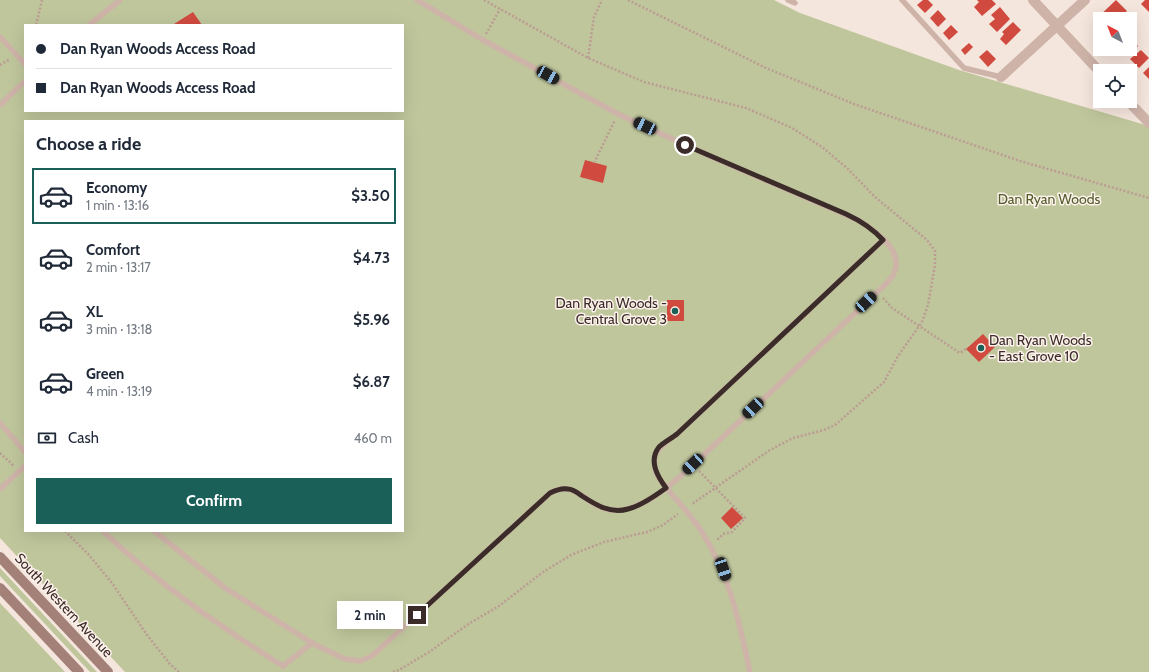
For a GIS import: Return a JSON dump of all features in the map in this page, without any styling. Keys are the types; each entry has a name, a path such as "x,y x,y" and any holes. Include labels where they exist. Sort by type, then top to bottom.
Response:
{"main road":[{"name":"South Western Avenue","path":"0,557 108,672"},
{"path":"0,588 79,672"}],"street":[{"path":"1033,0 1093,65"},
{"path":"1001,77 1085,0"},
{"path":"1135,108 1149,123"}],"lane":[{"path":"89,24 120,0"},
{"path":"155,532 225,588 312,643 345,659 360,660 372,656 550,493 558,489 569,489 606,509 617,510 628,509 640,504 666,488 878,292 894,274 896,256 890,246 873,230 860,221 712,157 618,114 483,40 417,0"},
{"path":"788,0 795,4"},
{"path":"902,0 964,68 1001,77"},
{"path":"0,37 24,63"},
{"path":"0,105 24,82"},
{"path":"750,672 735,603 723,569 702,531 658,477 654,462 659,448 677,434 883,240"},
{"path":"0,423 24,451"},
{"path":"0,489 24,467"},
{"path":"105,532 138,562 190,604 247,644 283,666 312,643"}],"path":[{"path":"36,24 42,0"},
{"path":"484,0 588,58 644,82"},
{"path":"588,58 594,17 602,0"},
{"path":"628,0 766,68 847,101 1020,161 1149,198"},
{"path":"483,40 500,9"},
{"path":"594,163 618,114"},
{"path":"878,292 892,308 960,353 966,349"},
{"path":"0,453 13,465"},
{"path":"693,464 745,518 732,532 723,534"},
{"path":"65,532 89,555 112,583 147,635 170,664 179,672"}],"green space":[{"name":"Dan Ryan Woods","path":"0,0 774,0 800,13 959,70 1149,126 1149,672 125,672 0,538"},
{"path":"0,568 97,672 90,672 0,576"},
{"path":"0,603 65,672 0,672"}],"building":[{"path":"923,0 928,0 933,5 925,13 917,5"},
{"path":"977,0 992,0 996,4 982,16 974,7 979,2"},
{"path":"1116,0 1127,11 1126,12 1103,12"},
{"path":"1145,0 1149,0 1149,12 1141,4"},
{"path":"1000,7 1010,19 997,32 989,24 995,19 991,15"},
{"path":"938,10 946,19 938,27 930,18"},
{"path":"193,12 201,24 174,24"},
{"path":"1013,22 1021,30 1006,45 1000,39 1004,34 1002,32"},
{"path":"951,25 958,32 949,40 943,33"},
{"path":"969,43 973,47 965,55 961,50"},
{"path":"987,50 996,59 988,67 979,57"},
{"path":"1141,50 1149,58 1139,68 1137,64 1130,59 1134,56 1137,56 1137,53"},
{"path":"1149,67 1149,79 1143,73"},
{"path":"585,160 607,166 603,183 580,177"},
{"name":"Dan Ryan Woods - Central Grove 3","path":"667,300 684,300 684,321 667,321"},
{"name":"Dan Ryan Woods - East Grove 10","path":"983,334 995,347 979,362 966,349"},
{"path":"732,507 743,518 731,529 721,518"}],"place":[{"name":"Dan Ryan Woods - Central Grove 3","path":"675,311"},
{"name":"Dan Ryan Woods - East Grove 10","path":"981,348"}],"route":[{"path":"417,615 550,493 558,489 569,489 606,509 617,510 628,509 640,504 666,488 655,470 654,462 659,448 677,434 883,240 873,230 846,214 685,145"}]}
